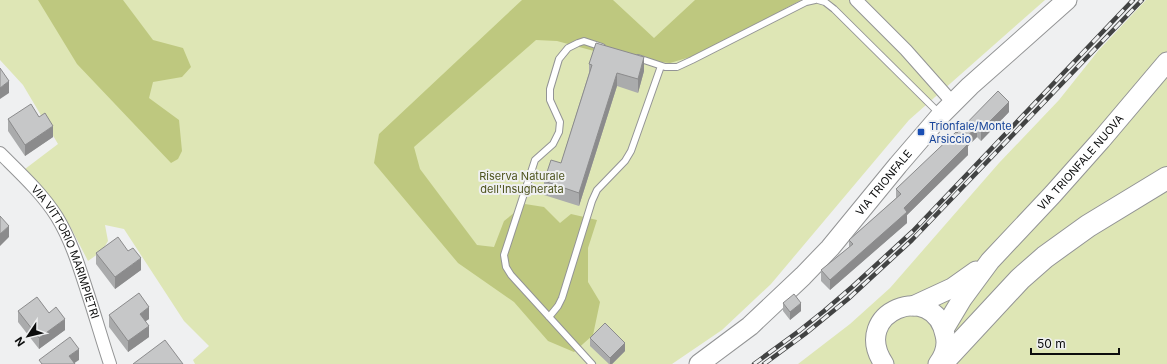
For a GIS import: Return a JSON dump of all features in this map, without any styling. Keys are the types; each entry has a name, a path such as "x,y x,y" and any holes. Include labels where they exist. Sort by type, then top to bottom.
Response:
{"highway":[{"path":"941,364 1020,279 1045,257 1088,226 1167,178"}],"main road":[{"name":"VIA TRIONFALE","path":"699,364 750,326 803,276 830,248 894,170 947,109 970,86 1067,0"},
{"name":"VIA TRIONFALE NUOVA","path":"944,329 962,299 990,261 1049,199 1167,62"},
{"name":"VIA TRIONFALE NUOVA","path":"884,364 879,356 876,343 877,330 882,320 889,313 900,307 913,306 952,288 990,261"},
{"path":"913,306 920,307 931,312 941,322 946,340 945,351 941,361 938,364"}],"street":[{"path":"856,0 898,42 947,109"},
{"name":"VIA VITTORIO MARIMPIETRI","path":"0,153 46,201 66,232 81,272 110,364"}],"lane":[{"path":"633,57 665,67 676,66 692,60 787,11 806,2 815,0"},
{"path":"818,0 825,2 834,9 947,109"},
{"path":"592,364 511,275 506,267 504,255 535,160 553,144 559,132 560,122 550,100 550,89 559,59 568,48 578,43 584,42 605,48"},
{"path":"549,317 558,306 562,298 592,201 597,190 625,161 631,150 661,66"}],"green space":[{"name":"Riserva Naturale dell'Insugherata","path":"0,0 1045,0 909,120 771,284 722,330 672,364 195,364 193,360 209,346 184,321 124,229 105,225 108,241 102,251 88,261 71,228 39,183 25,169 58,144 23,85 0,60"},
{"path":"38,0 123,0 153,40 183,48 191,67 182,77 153,82 149,98 179,120 182,151 178,159 171,163 77,64"},
{"path":"522,0 613,0 654,38 695,0 801,0 697,55 670,63 620,58 557,41 536,40 414,147 420,169 477,245 494,247 504,221 525,204 544,207 560,223 571,214 597,220 588,248 588,282 600,302 593,335 574,352 548,341 514,302 458,263 374,163 379,134"},
{"path":"1146,0 1167,0 1167,364 798,364 850,324 890,288 999,163 1059,100 1098,51"}],"building":[{"path":"596,43 644,57 638,79 617,73 579,193 544,181 551,160 561,163 592,65 589,64"},
{"path":"0,68 9,81 0,88"},
{"path":"998,91 1009,102 981,130 977,126 964,140 968,144 904,208 907,212 830,280 821,270 853,244 849,240 901,194 896,189 956,132 957,133"},
{"path":"31,104 39,117 45,113 53,126 25,145 8,119"},
{"path":"0,216 9,226 0,234"},
{"path":"118,237 128,251 133,248 141,258 115,277 96,253"},
{"path":"139,293 149,307 140,314 149,326 128,341 109,315"},
{"path":"794,294 801,303 790,312 783,303"},
{"path":"37,297 49,313 56,307 65,319 39,338 18,311"},
{"path":"605,323 625,343 610,358 590,338"},
{"path":"70,337 79,349 69,356 75,364 42,364 39,360"},
{"path":"165,340 183,364 133,364"}],"railway":[{"path":"754,364 824,311 913,231 1133,0"},
{"path":"764,364 805,334 848,299 912,240 1142,0"}],"place":[{"name":"Trionfale/Monte Arsiccio","path":"921,132"}]}
